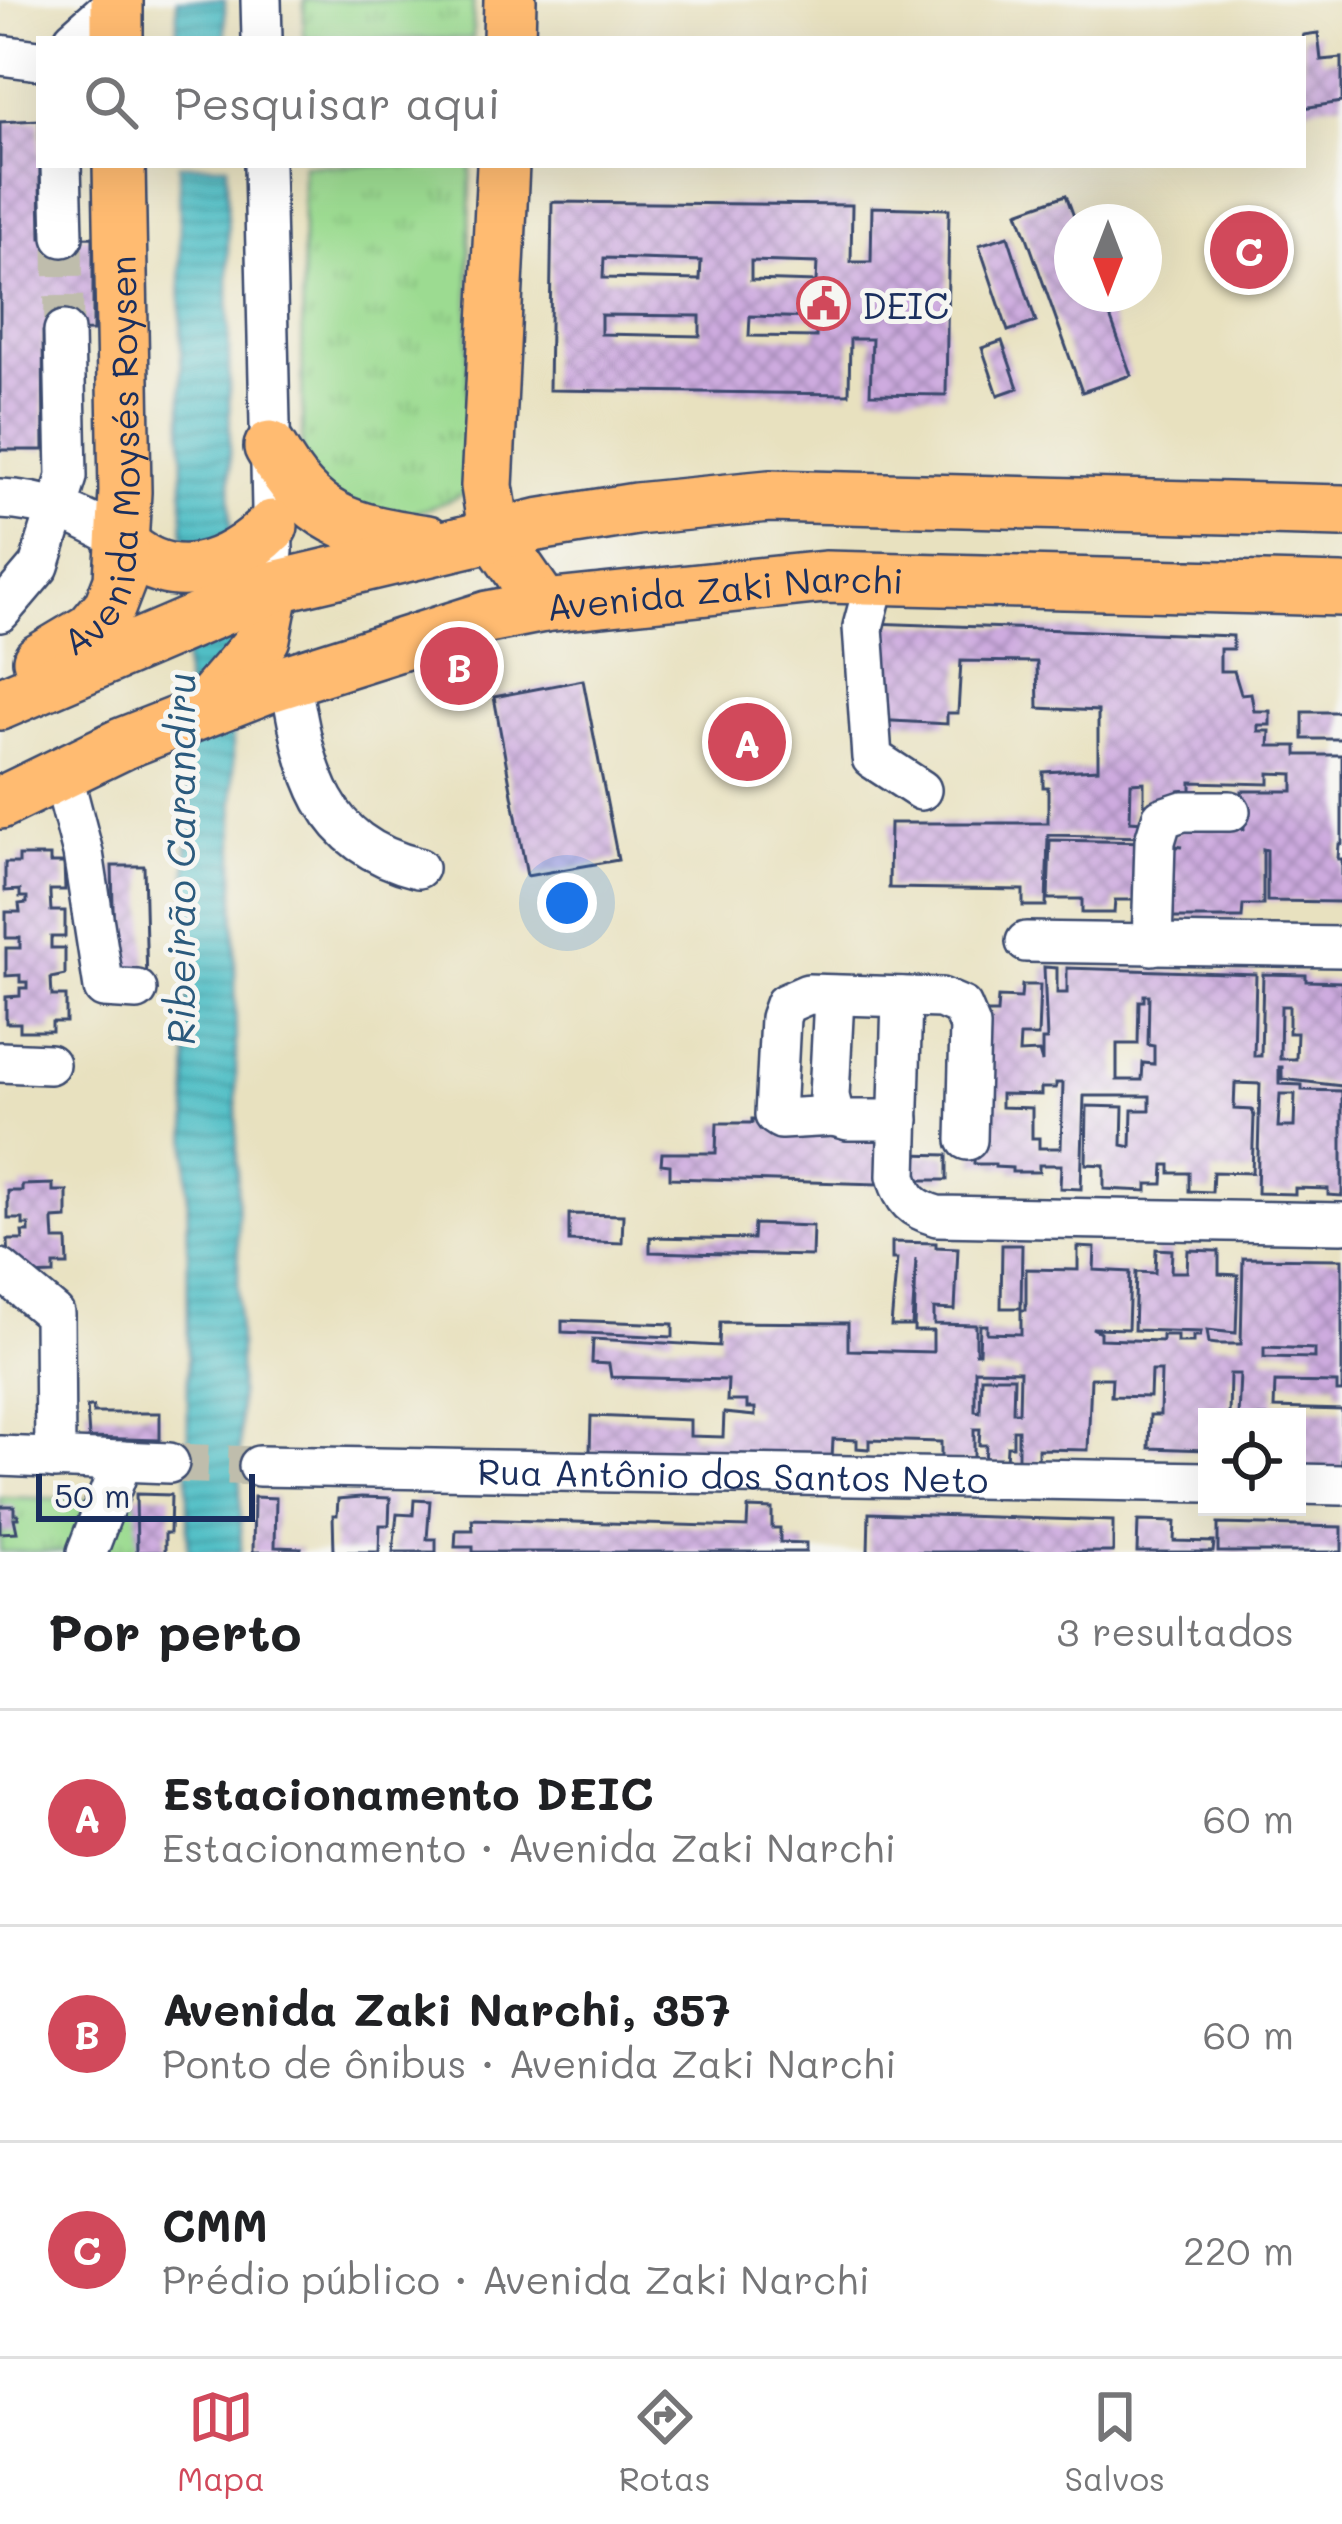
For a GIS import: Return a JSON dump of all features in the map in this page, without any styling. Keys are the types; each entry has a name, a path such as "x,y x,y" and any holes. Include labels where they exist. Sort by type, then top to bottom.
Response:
{"main road":[{"path":"117,0 117,36"},
{"path":"509,36 510,0"},
{"name":"Avenida Moysés Roysen","path":"0,702 18,676 91,629 110,606 128,547 119,168"},
{"path":"473,540 487,486 503,168"},
{"path":"270,447 290,481 313,505 378,535 473,540 544,606"},
{"path":"128,547 172,571 200,571 223,563 265,569 473,540 636,509 770,496 1342,511"},
{"path":"0,702 120,650 265,569"},
{"path":"200,712 264,638 265,569"},
{"name":"Avenida Zaki Narchi","path":"0,803 124,743 280,683 488,617 544,606 772,581 876,578 1342,590"}],"street":[{"path":"77,36 117,0"},
{"path":"261,0 262,36"},
{"path":"0,55 36,59"},
{"path":"61,168 63,238"},
{"path":"265,168 270,447 265,569"},
{"path":"0,612 7,609 19,563 58,508 70,464 64,331"},
{"path":"0,499 32,499 58,508 128,547"},
{"path":"876,578 863,627 872,758 921,790"},
{"path":"280,683 320,797 338,825 361,846 387,860 418,868"},
{"path":"62,773 92,899 104,988 137,990"},
{"path":"1152,945 1155,841 1162,818 1183,811 1230,811"},
{"path":"1027,942 1342,947"},
{"path":"899,1120 781,1119 775,1115 778,1032 785,1004 808,994 953,1001 968,1016 967,1139"},
{"path":"834,997 830,1096 834,1116"},
{"path":"902,997 898,1176 902,1196 917,1210 937,1216 1342,1222"},
{"path":"0,1062 49,1064"},
{"path":"0,1269 53,1314 55,1459"},
{"path":"0,1456 169,1463"},
{"path":"87,1552 122,1461"},
{"name":"Rua Antônio dos Santos Neto","path":"259,1466 1198,1482"},
{"path":"1306,1484 1342,1484"}],"green space":[{"path":"304,0 473,0 473,36 304,36"},
{"path":"303,168 471,168 466,493 419,511 384,514 302,490"},
{"path":"0,1497 142,1501 142,1552 0,1552"}],"water":[{"path":"177,0 225,0 225,36 177,36"},
{"path":"179,168 227,168 241,1552 188,1552 187,820"}],"building":[{"path":"1318,33 1321,60 1342,58 1342,102 1306,108 1303,35"},
{"path":"36,120 41,238 93,237 93,331 43,332 44,450 0,450 0,122"},
{"path":"1066,195 1069,204 1054,204 1054,312 1108,312 1131,375 1082,392 1018,212"},
{"path":"552,202 852,205 851,262 871,262 872,207 949,209 946,395 870,394 872,339 850,339 849,394 549,390","holes":["604,258 701,261 700,280 603,278","751,261 817,263 816,282 751,280","601,315 700,316 700,336 601,334","750,316 816,318 816,337 749,336"]},
{"path":"1008,236 1036,322 1008,331 979,245"},
{"path":"1002,341 1018,388 998,395 982,348"},
{"path":"871,623 1233,636 1233,649 1220,649 1220,671 1234,671 1241,694 1251,693 1254,711 1270,711 1270,725 1258,725 1258,731 1270,731 1269,746 1297,746 1297,755 1342,755 1338,859 1342,859 1342,902 1267,901 1267,850 1263,849 1263,905 1243,905 1242,918 1162,918 1163,846 1182,847 1166,844 1182,826 1244,829 1242,791 1293,791 1293,774 1269,773 1269,784 1191,782 1191,805 1144,804 1144,782 1131,783 1130,821 1144,822 1150,837 1048,835 1046,906 1023,906 1023,890 889,888 890,823 1048,823 1043,772 1098,769 1098,711 1038,708 1037,662 961,661 958,713 947,713 947,724 875,720"},
{"path":"583,680 618,860 527,876 494,697"},
{"path":"1303,712 1342,712 1342,739 1303,739"},
{"path":"1050,840 1149,842 1147,900 1115,900 1114,913 1082,913 1082,899 1048,899"},
{"path":"19,856 50,856 50,863 64,863 65,890 50,890 50,894 51,911 65,911 65,937 51,937 51,948 65,948 65,975 51,978 52,996 66,996 66,1022 52,1022 52,1031 20,1031 20,1023 6,1023 6,997 20,996 20,988 27,988 20,975 6,976 6,948 20,948 20,938 6,938 6,912 20,912 19,904 27,903 27,897 20,897 20,890 5,891 5,863 19,863"},
{"path":"112,866 144,866 147,983 115,984"},
{"path":"1044,967 1057,968 1057,993 1067,993 1067,968 1256,974 1254,1056 1261,1056 1263,974 1342,982 1342,1086 1282,1079 1282,1067 1279,1084 1342,1091 1342,1196 1328,1195 1328,1189 1257,1193 1260,1084 1235,1083 1234,1109 1252,1110 1254,1116 1252,1173 1213,1172 1212,1192 1189,1191 1189,1173 1170,1173 1170,1165 1164,1165 1163,1184 1147,1184 1147,1191 1104,1189 1104,1165 1086,1164 1087,1106 1123,1107 1122,1145 1131,1147 1132,1110 1150,1110 1150,1096 1084,1096 1081,1189 1060,1188 1061,1165 1039,1165 1039,1172 1012,1172 1012,1168 995,1164 974,1164 978,1013 997,1013 998,997 1021,998 1022,985 1040,985 1038,1036 1020,1036 1019,1053 1039,1052 1042,1062 1042,1040 1047,1040","holes":["1144,995 1149,995 1148,1045 1154,1046 1154,1064 1143,1063 1142,1080 1117,1080 1117,1044 1138,1044 1139,1001 1144,1001","1281,1006 1289,1006 1289,1033 1297,1033 1296,1059 1280,1059","1056,1083 1063,1083 1061,1148 1039,1148 1039,1138 1032,1138 1032,1108 1001,1107 1001,1094 1041,1095 1041,1088 1056,1088","1280,1094 1295,1094 1294,1127 1278,1127"]},
{"path":"752,1119 880,1123 878,1184 670,1178 670,1165 661,1164 662,1153 716,1153 717,1123 752,1123"},
{"path":"908,1154 947,1155 947,1180 908,1180"},
{"path":"53,1184 53,1191 67,1191 67,1218 53,1219 53,1223 54,1240 67,1240 68,1265 54,1265 54,1274 23,1275 9,1267 8,1240 23,1240 22,1232 29,1232 29,1225 23,1225 23,1219 8,1219 8,1191 22,1191 22,1185"},
{"path":"569,1214 623,1215 622,1243 569,1241"},
{"path":"754,1224 813,1226 812,1256 650,1252 650,1237 753,1239"},
{"path":"892,1242 958,1248 955,1310 934,1309 934,1324 976,1325 979,1353 980,1325 987,1325 987,1333 1021,1334 1026,1269 1078,1270 1078,1247 1095,1248 1094,1270 1130,1272 1128,1329 1092,1328 1100,1332 1100,1339 1162,1341 1162,1335 1177,1335 1177,1342 1193,1342 1193,1336 1200,1336 1201,1332 1134,1330 1136,1272 1155,1273 1156,1249 1172,1250 1171,1272 1187,1272 1188,1250 1219,1251 1219,1274 1238,1275 1236,1333 1207,1330 1209,1343 1217,1344 1241,1344 1243,1258 1342,1259 1342,1392 1337,1392 1337,1383 1275,1382 1274,1408 1238,1408 1240,1374 1230,1374 1229,1408 1198,1408 1198,1450 1149,1448 1150,1415 1160,1415 1161,1371 1151,1371 1150,1397 1111,1396 1112,1378 1091,1378 1088,1450 1038,1449 1038,1463 1018,1463 1018,1430 1013,1430 1013,1446 1007,1446 1006,1463 985,1462 980,1429 974,1429 974,1462 941,1462 941,1442 869,1440 869,1449 857,1448 857,1440 833,1439 832,1459 590,1452 591,1416 690,1420 690,1436 723,1437 724,1413 755,1416 755,1408 747,1408 747,1401 727,1401 728,1380 611,1377 609,1364 592,1363 593,1339 719,1346 720,1322 848,1323 848,1350 933,1352 933,1331 914,1331 916,1259 912,1326 891,1326 897,1259 892,1259","holes":["1264,1347 1314,1349 1314,1358 1264,1357","975,1370 1020,1371 1019,1412 1013,1412 1014,1377 981,1377 980,1412 975,1411"]},
{"path":"1002,1245 1022,1245 1021,1308 1001,1308"},
{"path":"562,1320 673,1324 673,1337 562,1332"},
{"path":"87,1407 93,1407 93,1413 160,1413 160,1440 89,1438"},
{"path":"1306,1409 1342,1410 1342,1472 1306,1471"},
{"path":"136,1494 171,1495 165,1552 137,1552"},
{"path":"254,1497 276,1498 275,1547 301,1548 300,1552 253,1552"},
{"path":"390,1498 389,1525 380,1525 379,1552 334,1552 333,1515 337,1515 338,1499"},
{"path":"414,1500 430,1501 427,1539 436,1539 436,1552 393,1552 397,1514 413,1515"},
{"path":"0,1506 14,1506 17,1532 0,1533"},
{"path":"748,1508 772,1509 772,1528 780,1528 780,1542 806,1543 806,1552 473,1552 473,1547 455,1547 456,1530 473,1530 472,1519 747,1527"},
{"path":"869,1513 1113,1521 1113,1552 868,1552"},
{"path":"1138,1521 1175,1522 1174,1541 1214,1542 1213,1552 1137,1552"},
{"path":"1218,1524 1342,1527 1342,1552 1218,1552"}],"tunnel":[{"path":"63,237 64,331"},
{"path":"169,1463 259,1466"}],"place":[{"name":"CMM","path":"1249,250"},
{"name":"DEIC","path":"823,304"},
{"name":"Avenida Zaki Narchi, 357","path":"459,666"},
{"name":"Estacionamento DEIC","path":"747,742"}],"water label":[{"name":"Ribeirão Carandiru","path":"179,859"}]}
